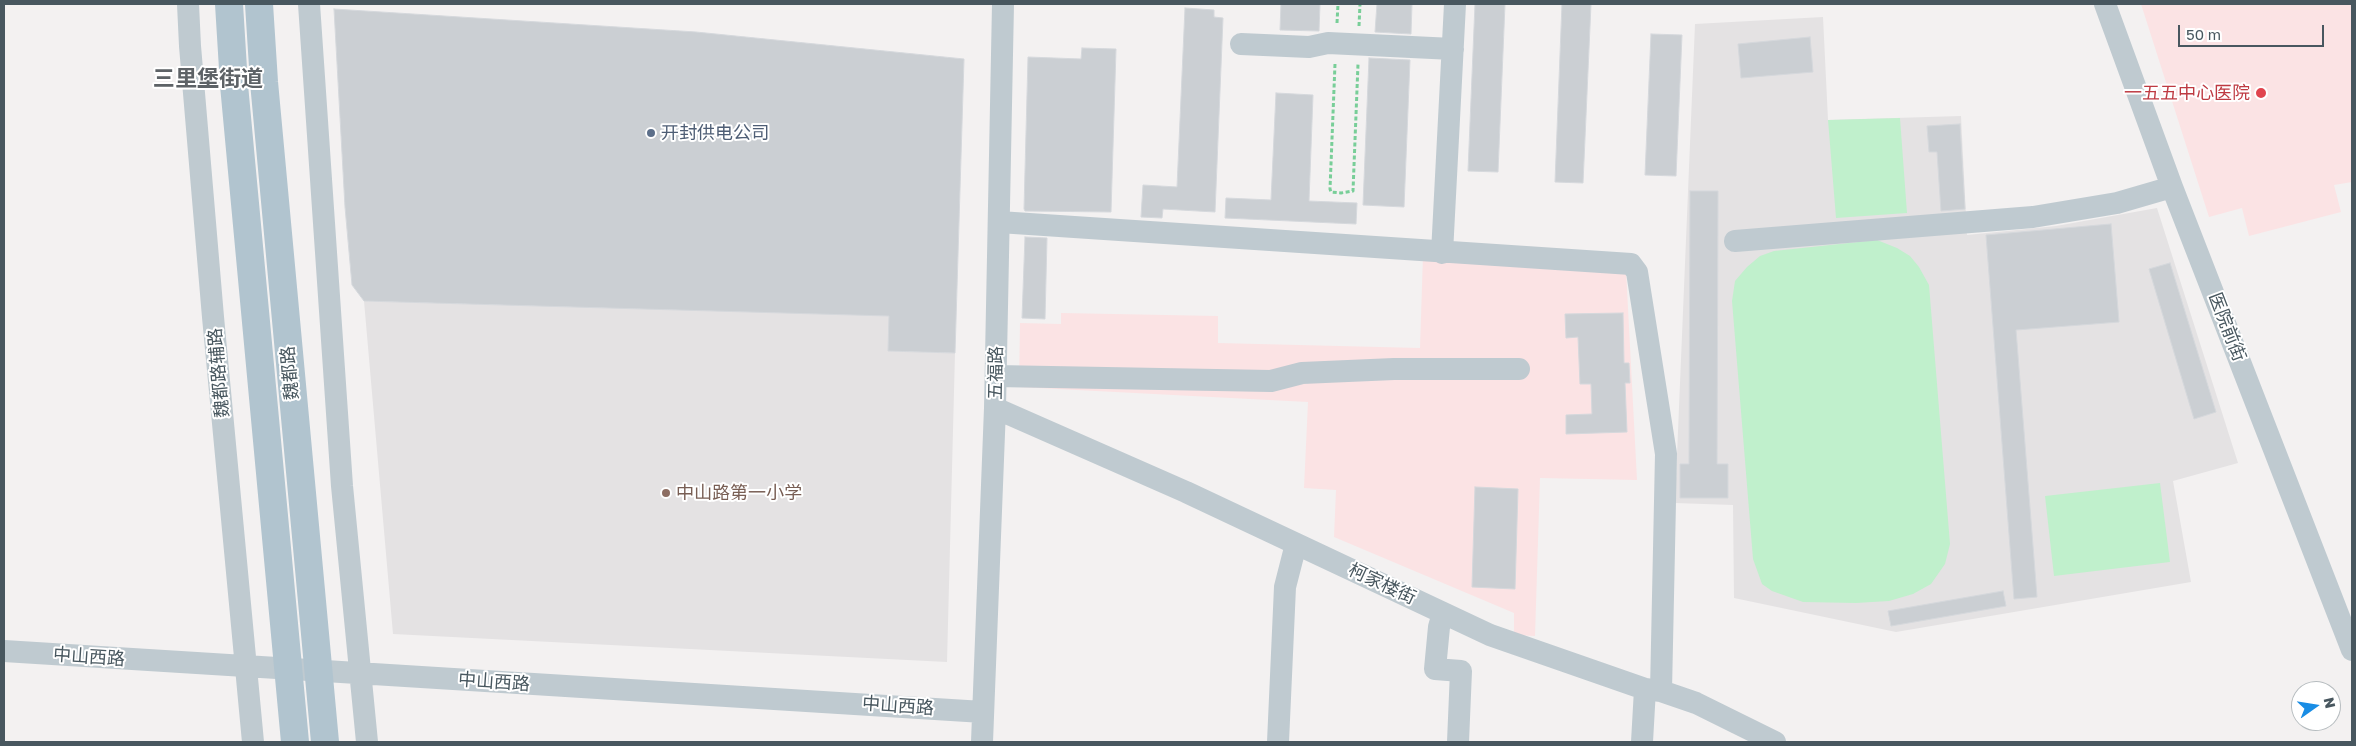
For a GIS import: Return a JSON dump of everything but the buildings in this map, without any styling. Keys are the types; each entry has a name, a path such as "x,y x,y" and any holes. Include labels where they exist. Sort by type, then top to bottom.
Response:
{"main road":[{"name":"魏都路","path":"229,4 234,85 295,742"},
{"name":"魏都路","path":"259,4 264,82 325,742"}],"street":[{"name":"魏都路辅路","path":"188,4 212,298 253,742"},
{"name":"五福路","path":"982,742 996,376 1003,4"},
{"path":"1442,253 1455,4"},
{"name":"医院前街","path":"2105,4 2172,187 2352,650"},
{"path":"306,6 342,486 367,742"},
{"path":"1241,44 1309,47 1336,44 1453,49"},
{"path":"1735,241 2033,217 2117,203 2172,187"},
{"path":"999,222 1272,239 1442,253 1631,264 1637,272 1666,454 1653,690 1642,742"},
{"path":"996,376 1271,381 1302,373 1394,369 1519,369"},
{"name":"柯家楼街","path":"995,408 1186,492 1490,635 1696,703 1775,742"},
{"path":"1278,742 1285,595 1296,544"},
{"path":"1443,613 1438,627 1435,669 1461,671 1458,742"},
{"name":"中山西路","path":"4,651 983,712"}],"path":[{"path":"1338,4 1330,189 1331,192 1340,194 1352,191 1360,4"}],"shaded area":[{"name":"一五五中心医院","path":"2141,4 2352,4 2352,182 2334,185 2341,212 2249,236 2242,208 2209,217"},
{"path":"1823,17 1828,120 1961,116 1967,235 2056,226 2157,208 2238,463 2173,481 2191,582 1896,632 1734,598 1733,505 1675,503 1695,24"},
{"path":"1423,255 1626,270 1637,480 1540,478 1535,636 1514,635 1514,613 1334,537 1336,490 1304,488 1308,402 1019,387 1020,323 1061,324 1061,313 1218,316 1218,343 1420,348"},
{"name":"中山路第一小学","path":"364,301 889,315 889,351 955,353 947,662 393,634"}],"green space":[{"path":"1900,118 1907,213 1836,218 1828,120"},
{"path":"1877,240 1897,248 1910,256 1929,285 1950,544 1945,564 1931,584 1913,594 1889,601 1856,603 1803,602 1772,591 1762,584 1753,559 1732,301 1735,281 1760,256 1774,251"},
{"path":"2160,483 2170,562 2054,576 2045,496"}],"place":[{"name":"一五五中心医院","path":"2261,93"},
{"name":"开封供电公司","path":"651,133"},
{"name":"中山路第一小学","path":"666,493"}],"district":[{"name":"三里堡街道","path":"208,79"}]}
